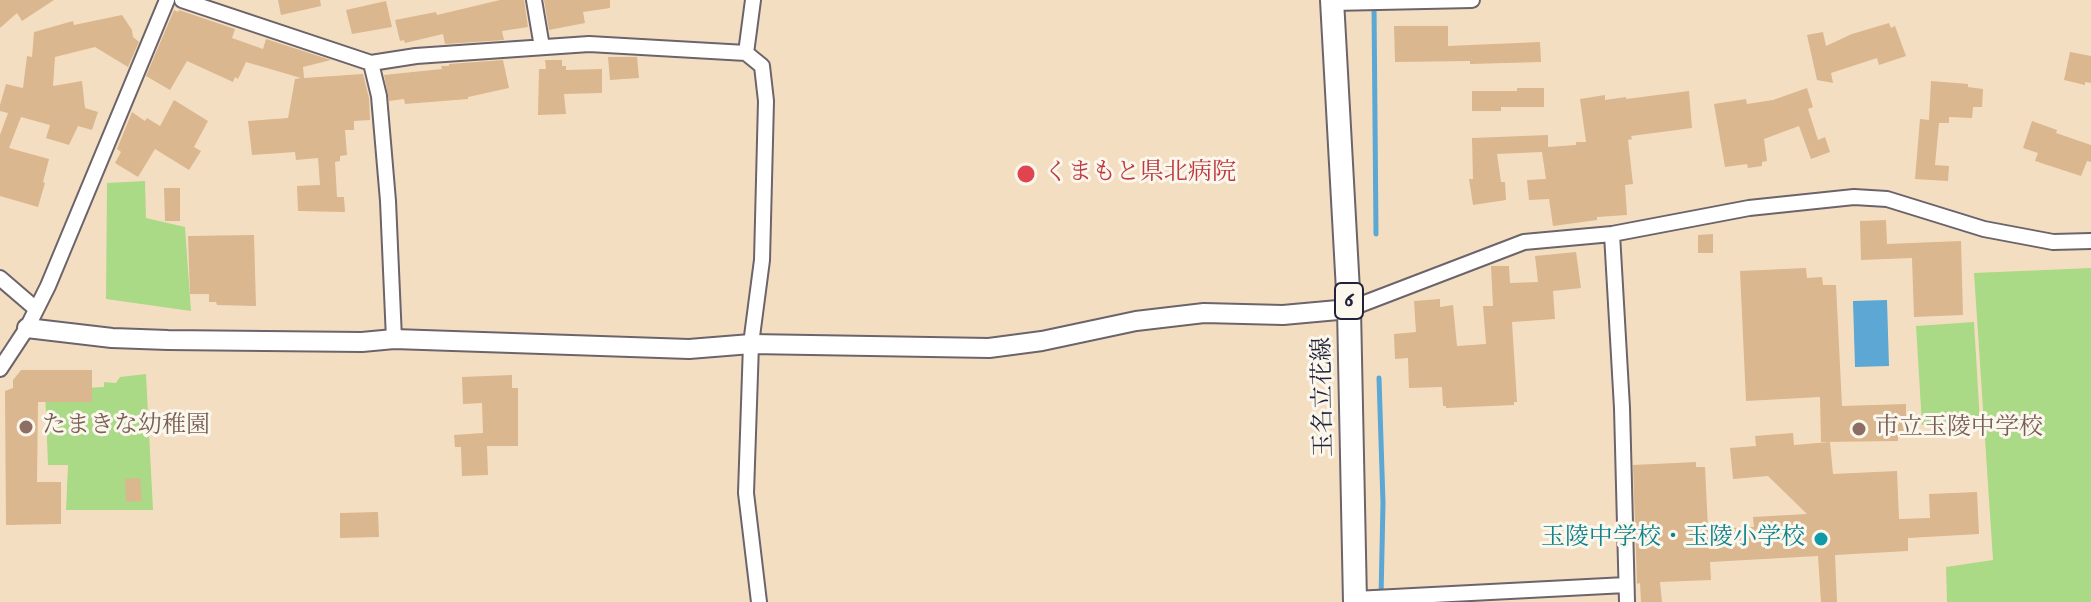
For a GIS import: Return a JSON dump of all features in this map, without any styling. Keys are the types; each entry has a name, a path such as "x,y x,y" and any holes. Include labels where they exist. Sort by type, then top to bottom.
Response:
{"main road":[{"name":"玉名立花線","path":"1332,1 1361,600"}],"street":[{"path":"0,369 36,309 167,0"},
{"path":"182,0 371,63 416,56 589,44 746,53 762,66 766,101 762,260 751,344 746,493 759,602"},
{"path":"534,0 542,47"},
{"path":"746,53 753,0"},
{"path":"1332,1 1472,0"},
{"path":"371,63 379,96 388,201 394,339"},
{"path":"27,328 112,338 168,340 362,342 394,339 689,349 751,344 989,348 1042,341 1136,321 1204,313 1283,315 1349,309 1524,242 1612,234 1749,208 1854,197 1887,199 1984,229 2053,242 2091,241"},
{"path":"1612,234 1622,408 1627,602"},
{"path":"0,278 36,309"},
{"path":"1361,600 1626,585"}],"green space":[{"path":"145,181 146,218 185,227 191,311 106,299 107,183"},
{"path":"2091,268 2091,602 1947,602 1946,567 1993,560 1974,273"},
{"path":"1974,322 1980,422 1922,425 1916,326"},
{"path":"146,374 153,510 66,510 68,465 48,465 45,390 104,387 104,382 116,383 120,377"}],"water":[{"path":"1887,300 1889,366 1855,367 1853,301"}],"building":[{"path":"0,0 54,0 22,21 17,13 0,28"},
{"path":"278,0 320,0 321,6 281,15"},
{"path":"500,0 524,0 528,27 502,31 504,40 445,44 443,34 405,43 404,40 400,41 395,20 436,12 437,15"},
{"path":"544,0 610,0 610,8 583,12 585,23 549,30"},
{"path":"386,1 392,27 352,34 346,10"},
{"path":"174,10 235,29 232,38 263,49 266,39 331,60 303,67 304,78 363,74 370,120 354,121 354,130 345,130 347,155 340,156 340,161 335,162 337,197 344,197 345,212 298,211 297,186 320,185 318,158 296,160 295,152 252,155 248,121 288,118 295,79 301,78 246,62 238,79 235,77 233,82 187,61 170,90 146,76"},
{"path":"122,15 133,37 139,42 128,67 95,47 55,57 53,86 82,81 85,108 98,112 92,130 78,126 69,145 46,138 50,125 21,117 9,148 49,159 45,183 38,207 0,196 0,135 8,113 0,111 0,105 6,84 23,88 27,56 32,57 34,32 73,21 74,25"},
{"path":"1889,23 1891,28 1895,26 1906,56 1879,65 1877,58 1831,73 1833,83 1817,80 1807,35 1823,32 1826,46"},
{"path":"1394,26 1448,26 1448,46 1540,42 1541,62 1395,62"},
{"path":"2070,52 2091,56 2091,83 2085,82 2085,85 2064,80"},
{"path":"608,57 637,57 639,78 610,80"},
{"path":"503,60 509,88 468,99 405,104 404,99 389,101 384,75 442,69 441,66 449,64"},
{"path":"545,60 562,60 566,70 602,69 602,93 564,94 566,114 538,115 539,69 546,69"},
{"path":"1931,81 1968,84 1968,87 1983,89 1982,107 1973,107 1972,118 1949,117 1949,123 1939,123 1935,165 1949,166 1948,181 1915,179 1920,119 1929,120"},
{"path":"1517,88 1544,88 1544,107 1472,111 1472,91 1517,91"},
{"path":"1807,88 1813,107 1808,109 1818,140 1825,137 1830,152 1811,159 1799,126 1764,139 1767,161 1762,162 1762,166 1748,168 1747,164 1725,167 1714,104 1746,99 1747,104 1773,100"},
{"path":"1689,91 1692,128 1631,136 1632,139 1628,140 1633,184 1625,185 1627,215 1597,217 1597,220 1553,226 1549,199 1529,200 1527,180 1546,179 1542,152 1497,154 1501,182 1505,182 1506,200 1473,205 1469,179 1473,179 1472,138 1548,135 1548,147 1576,145 1576,142 1586,142 1580,99 1605,95 1605,100 1626,99"},
{"path":"174,100 208,121 194,147 201,151 189,170 155,149 138,177 115,163 121,152 117,149 132,112 160,126"},
{"path":"2032,121 2091,145 2091,162 2087,161 2081,176 2035,161 2038,153 2023,148"},
{"path":"164,188 180,188 180,221 165,221"},
{"path":"1886,220 1887,244 1961,241 1963,315 1914,317 1912,258 1861,260 1860,221"},
{"path":"1713,234 1713,253 1698,253 1698,235"},
{"path":"254,235 256,306 217,305 216,302 209,302 209,294 190,294 188,236"},
{"path":"1576,252 1581,288 1553,291 1555,319 1512,322 1517,402 1514,405 1446,408 1443,406 1442,387 1409,388 1408,358 1395,359 1394,334 1416,332 1414,301 1440,299 1440,307 1453,305 1457,346 1486,344 1483,306 1493,306 1491,266 1509,266 1510,283 1538,282 1535,256"},
{"path":"1806,268 1807,278 1822,277 1823,285 1836,285 1842,406 1906,404 1906,435 1898,436 1898,441 1821,442 1820,397 1746,401 1740,271"},
{"name":"たまきな幼稚園","path":"21,370 92,370 92,402 38,402 37,482 61,482 61,524 6,525 5,391 13,388 13,380"},
{"path":"512,375 512,388 518,388 518,446 487,446 488,475 462,476 461,447 455,447 454,435 483,433 482,403 463,404 462,377"},
{"path":"1793,433 1794,445 1830,442 1833,474 1897,471 1899,519 1930,518 1929,494 1977,492 1979,534 1908,538 1908,551 1835,555 1837,602 1821,602 1818,556 1710,562 1711,580 1660,582 1662,602 1641,602 1640,583 1637,584 1633,465 1696,462 1696,467 1705,467 1708,529 1754,527 1753,517 1807,514 1768,476 1733,479 1730,448 1756,446 1755,436"},
{"path":"140,478 142,501 126,502 125,479"},
{"path":"378,512 379,537 340,538 340,513"}],"waterway":[{"path":"1374,5 1376,234"},
{"path":"1379,378 1383,503 1381,597"}],"place":[{"name":"くまもと県北病院","path":"1026,174"},
{"name":"たまきな幼稚園","path":"26,427"},
{"name":"市立玉陵中学校","path":"1859,429"},
{"name":"玉陵中学校・玉陵小学校","path":"1821,539"}]}
